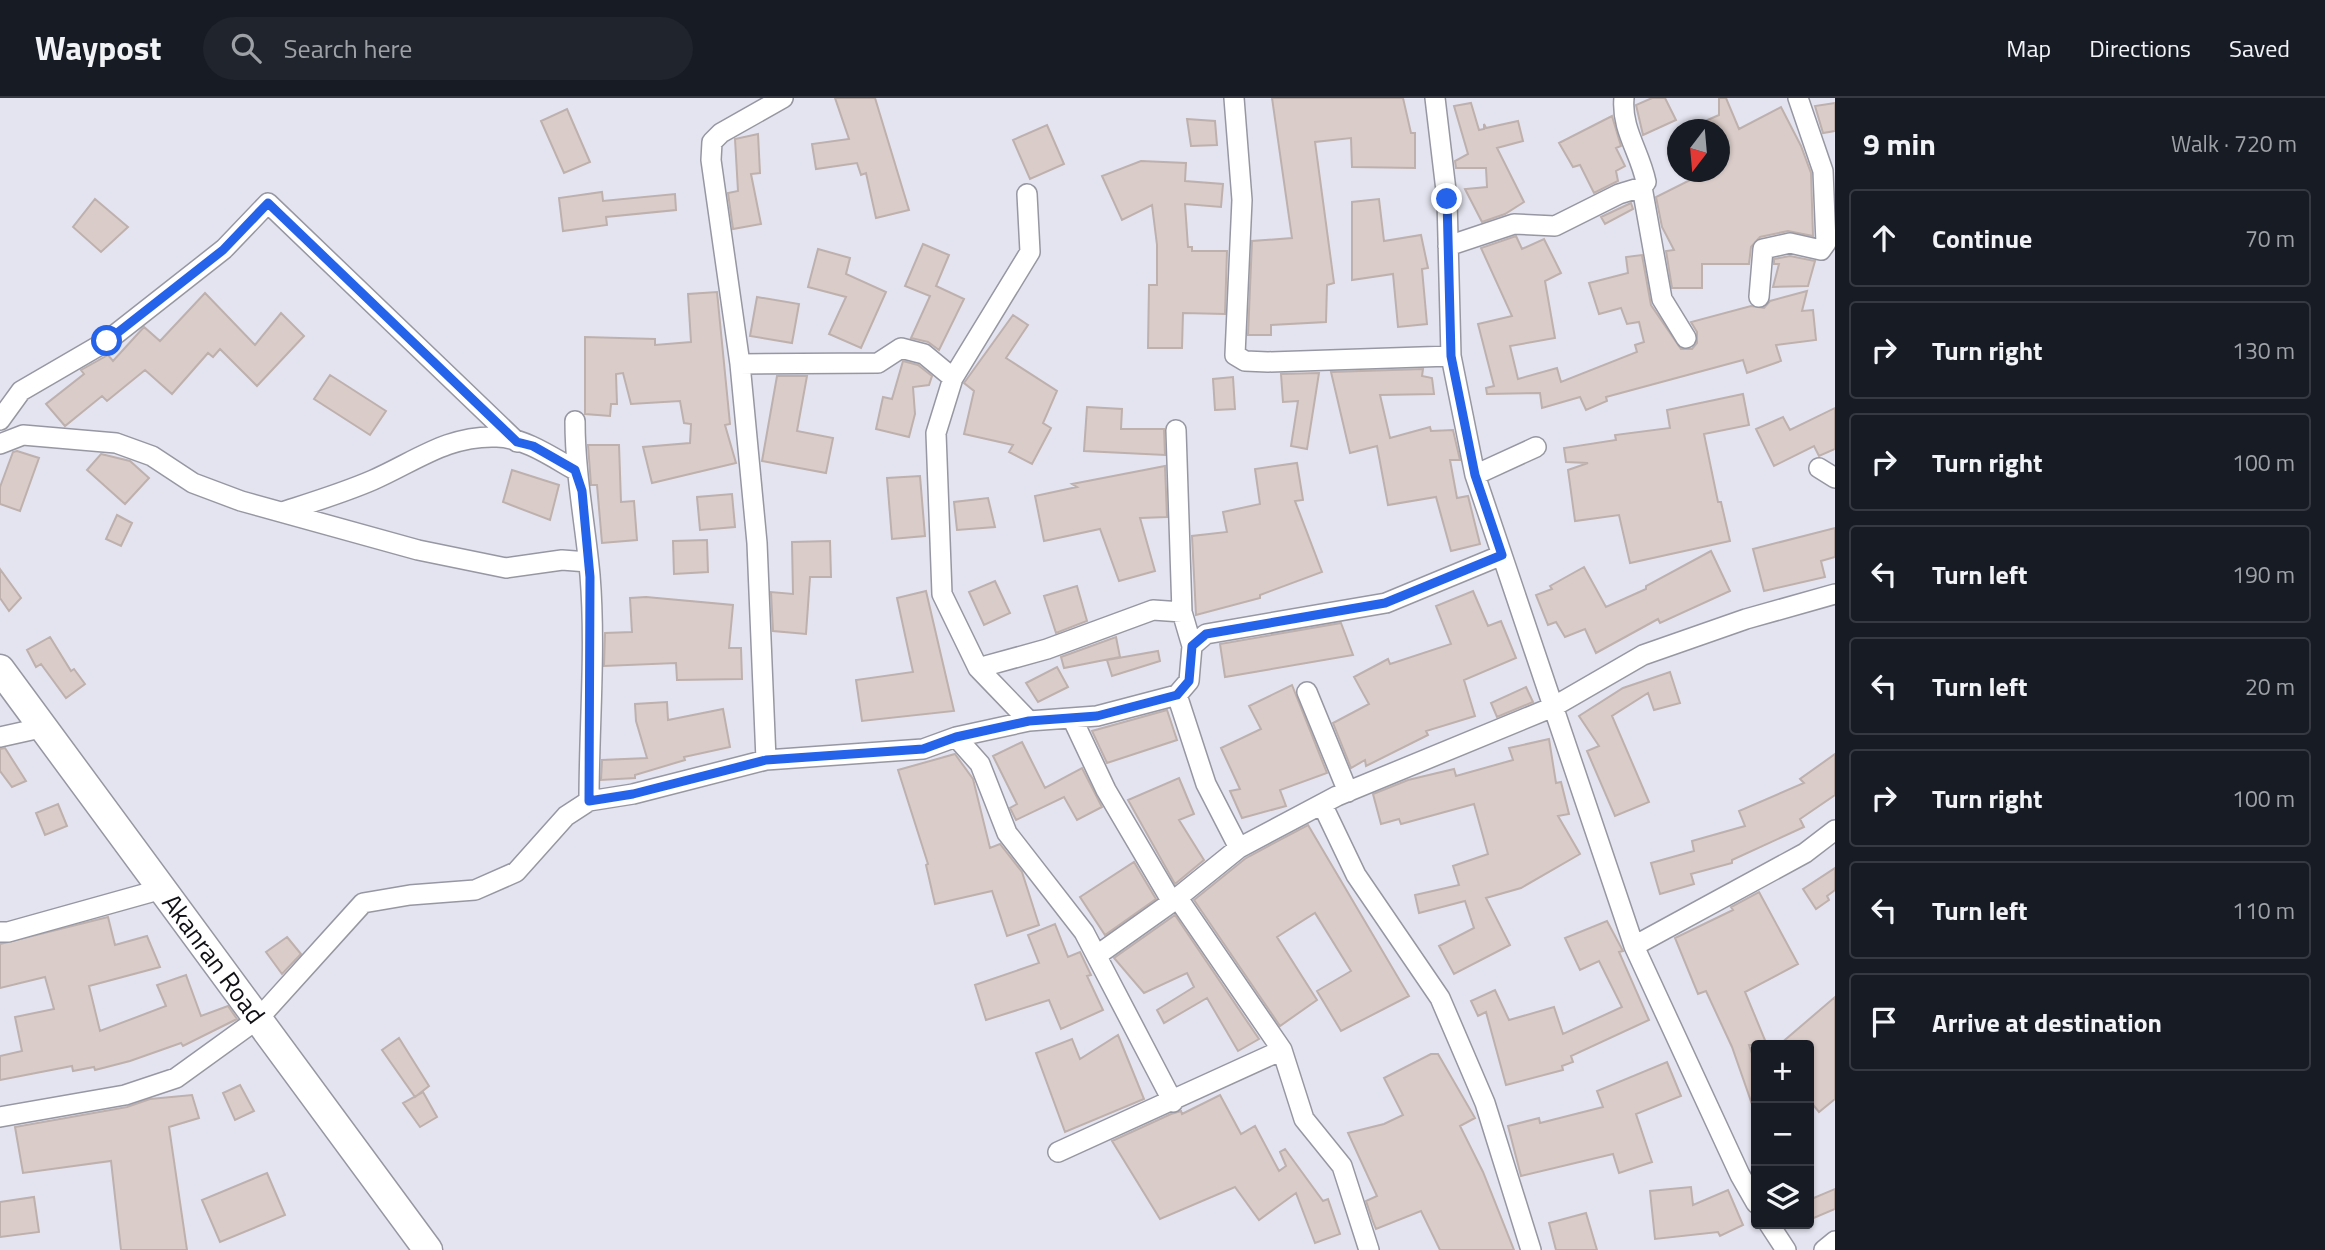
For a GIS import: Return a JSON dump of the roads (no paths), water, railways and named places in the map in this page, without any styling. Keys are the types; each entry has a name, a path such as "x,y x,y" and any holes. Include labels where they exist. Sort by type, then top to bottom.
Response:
{"main road":[{"name":"Akanran Road","path":"0,668 259,1018 329,1119 428,1250"}],"street":[{"path":"766,760 757,543 740,364 711,160 712,142 721,133 783,98"},
{"path":"1234,98 1242,200 1235,355 1245,361 1256,362 1451,356"},
{"path":"1435,98 1447,199 1451,356 1475,475 1633,946 1751,1194"},
{"path":"1448,246 1514,224 1555,226 1619,194 1642,187 1646,182 1641,160 1624,125 1624,98"},
{"path":"1759,298 1762,249 1790,243 1821,250 1826,243 1823,171 1798,98"},
{"path":"1642,187 1662,299 1686,338"},
{"path":"1027,194 1030,252 953,378 936,433 942,594 978,668 1029,721"},
{"path":"0,420 21,391 107,341 223,250 268,203 517,442"},
{"path":"740,364 878,363 901,348 924,354 953,378"},
{"path":"575,421 575,470 582,491 588,562 589,801"},
{"path":"0,1117 125,1095 176,1078 259,1018 363,903 410,895 475,890 516,872 566,816 589,801 633,794 766,760 923,749 956,737 1029,721 1097,716 1177,695 1189,681 1192,646 1182,612 1177,430"},
{"path":"0,444 23,435 116,443 152,456 193,483 282,512 418,550 506,568 562,559 588,562"},
{"path":"282,512 345,492 401,468 444,443 498,437 533,446 575,470"},
{"path":"1475,475 1536,447"},
{"path":"1192,646 1206,634 1385,603 1502,555"},
{"path":"1095,951 1103,951 1240,848 1322,804 1553,707 1643,655 1746,619 1835,594"},
{"path":"978,668 1047,649 1153,610 1182,612"},
{"path":"1307,692 1348,792"},
{"path":"1177,695 1206,784 1240,848"},
{"path":"1072,718 1106,790 1175,899 1282,1050 1304,1119 1342,1166 1369,1250"},
{"path":"0,737 45,727"},
{"path":"980,764 986,732"},
{"path":"956,737 980,764 1007,833 1084,932 1173,1102"},
{"path":"1322,804 1356,875 1440,998 1485,1103 1531,1250"},
{"path":"1633,946 1805,853 1835,830"},
{"path":"0,932 162,889"},
{"path":"1058,1152 1173,1102 1282,1050"},
{"path":"1772,1229 1786,1250"},
{"path":"1824,1250 1835,1241"}]}
